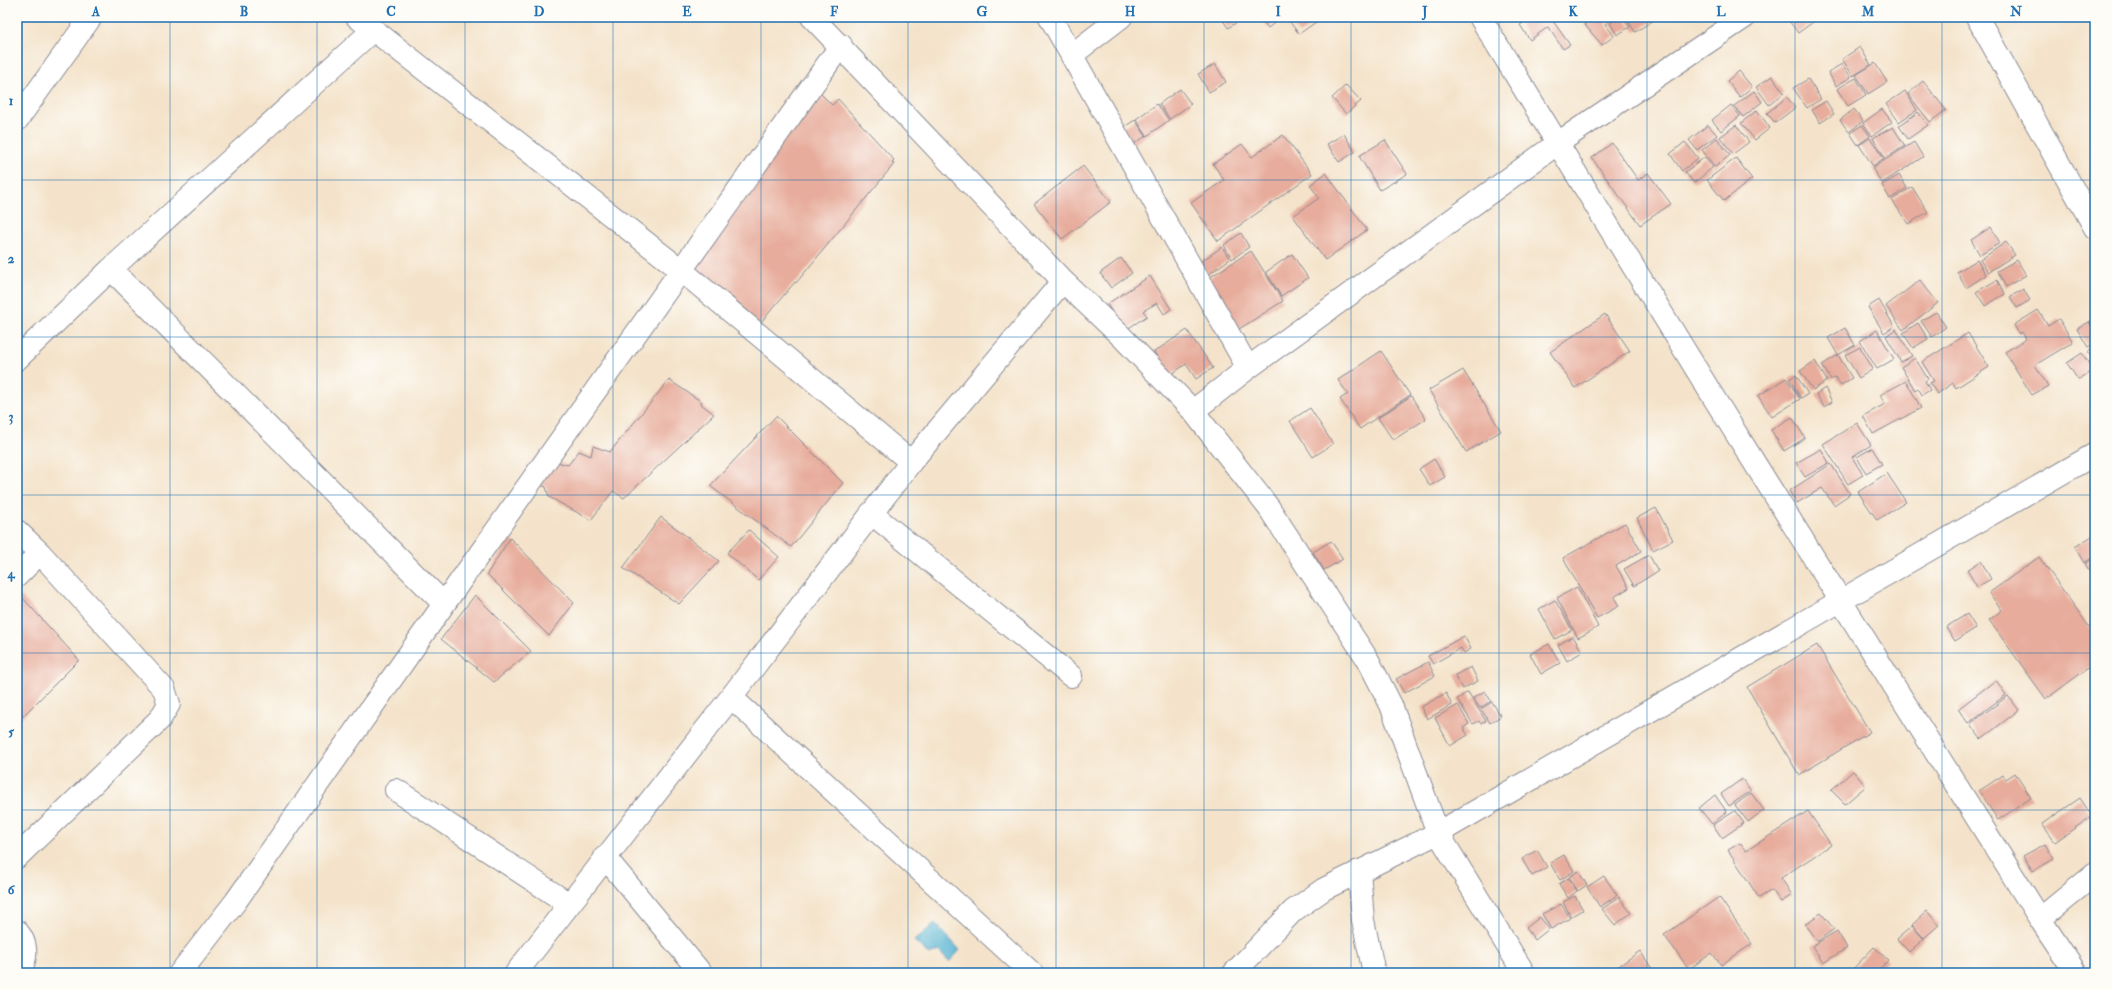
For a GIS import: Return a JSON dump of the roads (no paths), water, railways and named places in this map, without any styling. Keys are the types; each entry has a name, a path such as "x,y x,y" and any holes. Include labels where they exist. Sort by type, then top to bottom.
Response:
{"street":[{"path":"17,120 91,17"},
{"path":"812,17 841,45 1063,281 1122,337 1193,411 1269,508 1368,660 1391,705 1438,833 1524,973"},
{"path":"1050,17 1073,54 1248,368"},
{"path":"1073,54 1121,17"},
{"path":"1480,17 2040,919 2076,973"},
{"path":"1193,411 1248,368 1558,143 1745,17"},
{"path":"1977,17 2095,228"},
{"path":"17,359 365,24 681,270 911,462"},
{"path":"180,973 236,902 444,604 841,45"},
{"path":"111,269 444,604"},
{"path":"516,973 731,697 911,462 1063,281"},
{"path":"1234,973 1294,911 1324,889 1438,833 2095,454"},
{"path":"871,513 1071,676"},
{"path":"17,532 40,554 164,689 169,704 160,719 17,857"},
{"path":"17,576 40,554"},
{"path":"731,697 1032,973"},
{"path":"396,790 569,904"},
{"path":"605,857 701,973"},
{"path":"1359,871 1363,920 1374,973"},
{"path":"2040,919 2095,874"},
{"path":"17,931 23,938 26,952 25,964 18,973"}],"water":[{"path":"935,923 960,950 949,962 938,951 930,955 914,941"}]}
